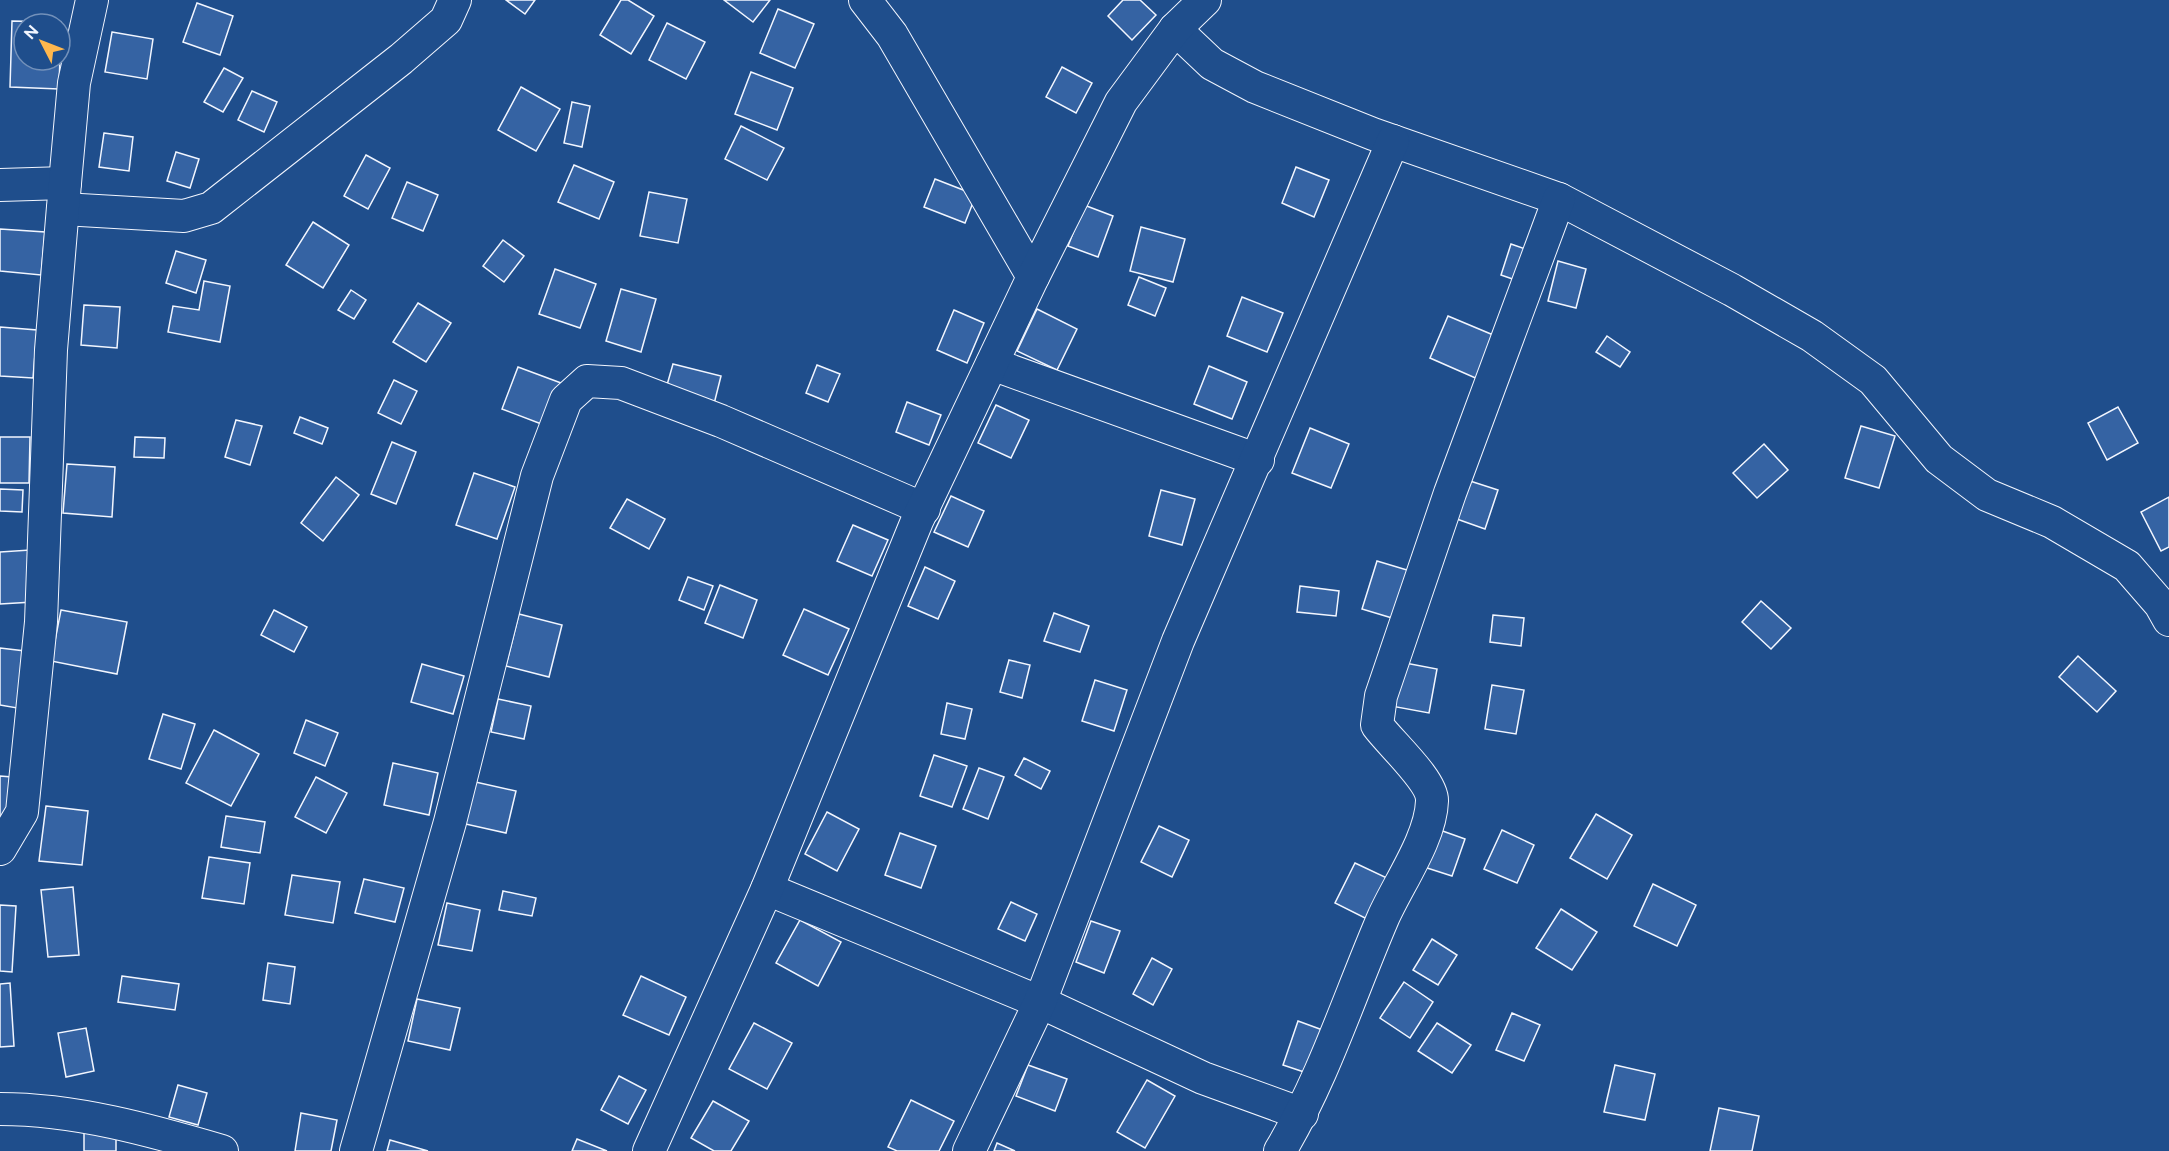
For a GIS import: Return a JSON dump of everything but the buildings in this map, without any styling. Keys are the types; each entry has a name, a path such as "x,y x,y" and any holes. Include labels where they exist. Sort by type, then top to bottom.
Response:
{"street":[{"path":"0,849 22,812 38,645 51,350 64,196 74,83 92,0"},
{"path":"0,185 184,216 211,208 401,59 446,20 455,0"},
{"path":"865,0 892,34 1033,277"},
{"path":"649,1151 767,889 924,509 1033,277 1121,102 1175,29 1205,0"},
{"path":"1175,29 1212,64 1255,87 1393,141 1558,199 1732,290 1812,336 1873,380 1939,459 1987,495 2052,522 2127,566 2160,604 2169,620"},
{"path":"969,1151 1040,1002 1178,642 1393,141"},
{"path":"1280,1151 1302,1114 1330,1056 1368,953 1427,827 1432,799 1423,777 1392,746 1377,725 1381,696 1454,482 1558,199"},
{"path":"992,364 1258,460"},
{"path":"356,1151 450,822 537,476 566,400 587,381 621,383 721,421 924,509"},
{"path":"767,889 1040,1002 1203,1078 1302,1114"},
{"path":"0,1109 26,1109 137,1126 222,1151"}]}
